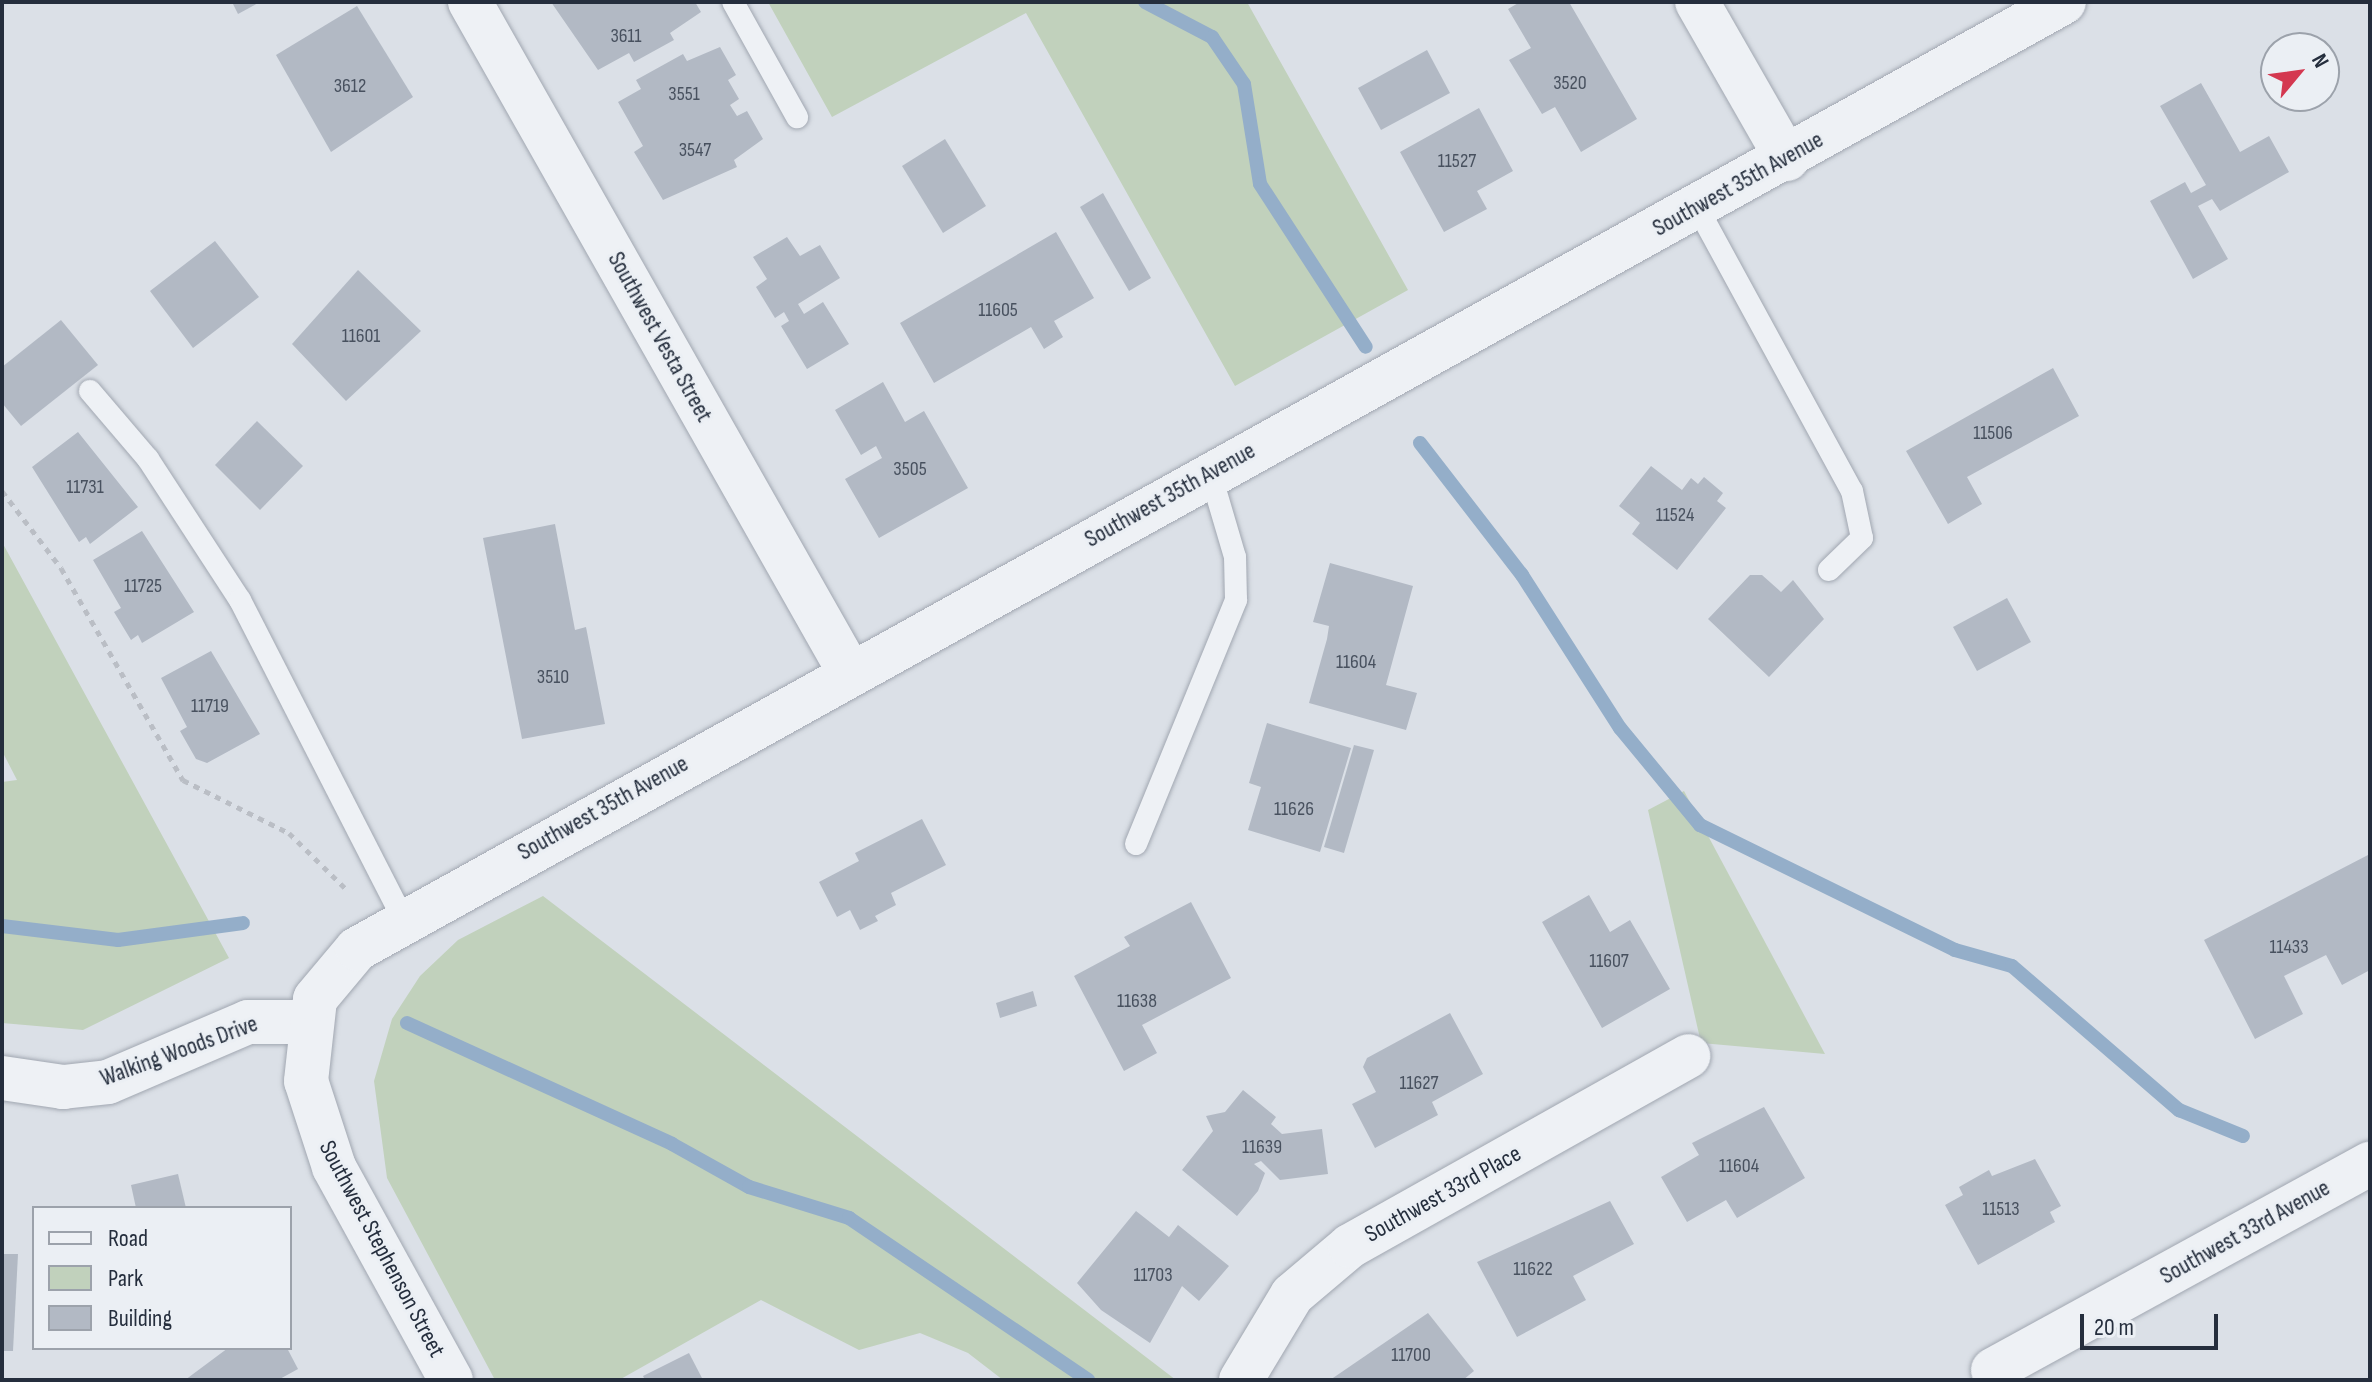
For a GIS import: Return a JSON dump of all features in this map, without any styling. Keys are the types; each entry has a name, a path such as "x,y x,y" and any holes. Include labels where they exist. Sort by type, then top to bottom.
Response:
{"street":[{"name":"Southwest Vesta Street","path":"470,2 850,673"},
{"path":"1697,2 1787,159"},
{"name":"Southwest 35th Avenue","path":"308,1022 334,970 394,925 1210,472 1787,159 2064,2"},
{"name":"Walking Woods Drive","path":"2,1078 63,1087 108,1082 248,1022 308,1022"},
{"name":"Southwest Stephenson Street","path":"308,1022 306,1081 334,1167 451,1380"},
{"name":"Southwest 33rd Place","path":"1241,1380 1292,1295 1350,1246 1688,1056"},
{"name":"Southwest 33rd Avenue","path":"1993,1370 2370,1164"}],"lane":[{"path":"733,2 797,117"},
{"path":"1697,207 1857,505 1862,538 1829,570"},
{"path":"90,391 148,459 240,600 394,925"},
{"path":"1136,844 1236,600 1235,557 1210,472"}],"path":[{"path":"2,491 61,568 183,780 289,833 394,925"}],"green space":[{"path":"768,2 1247,2 1408,290 1235,386 1026,13 832,117"},
{"path":"2,542 229,958 83,1030 2,1023 2,782 17,780 2,751"},
{"path":"1684,791 1825,1054 1701,1043 1648,810"},
{"path":"543,896 1176,1380 1003,1380 968,1353 920,1333 859,1350 761,1300 619,1380 495,1380 387,1178 374,1081 392,1019 420,976 458,940"}],"building":[{"path":"232,2 260,2 238,14"},
{"path":"551,2 695,2 701,12 670,33 674,40 634,62 629,53 598,70"},
{"path":"1520,2 1569,2 1637,119 1581,152 1555,107 1542,114 1509,60 1531,48 1508,9"},
{"path":"357,6 413,97 331,152 276,55"},
{"path":"720,47 736,75 728,80 739,99 730,105 737,116 747,111 763,139 734,160 737,167 663,200 634,152 643,146 618,102 641,89 636,80 683,54 687,61"},
{"path":"1427,50 1450,93 1381,130 1358,88"},
{"path":"2201,83 2240,152 2269,136 2289,172 2220,211 2212,199 2198,206 2228,259 2193,279 2150,201 2185,182 2191,193 2206,185 2160,106"},
{"path":"1479,108 1513,171 1477,191 1487,209 1444,232 1400,152"},
{"path":"945,139 986,206 943,233 902,166"},
{"path":"1103,193 1151,278 1129,291 1080,207"},
{"path":"1056,232 1094,298 1054,321 1063,337 1044,349 1031,327 934,383 900,323"},
{"path":"787,237 800,256 820,245 840,278 798,304 804,314 823,302 849,344 807,369 781,326 789,321 784,312 775,318 756,287 767,279 753,257"},
{"path":"215,241 259,297 193,348 150,291"},
{"path":"358,270 421,331 346,401 292,344"},
{"path":"61,320 98,365 21,426 2,403 2,367"},
{"path":"2053,368 2079,416 1967,477 1982,504 1948,524 1906,451"},
{"path":"883,382 905,422 924,411 968,488 879,538 845,479 882,458 876,446 861,455 835,410"},
{"path":"257,421 303,466 260,510 215,465"},
{"path":"78,432 138,507 90,544 86,537 79,542 32,467"},
{"path":"1651,466 1682,490 1691,478 1698,484 1704,477 1723,493 1717,501 1726,508 1677,570 1632,534 1640,523 1619,506"},
{"path":"555,524 575,630 586,627 605,724 522,739 483,538"},
{"path":"142,531 194,612 142,643 138,635 131,640 114,612 121,608 93,560"},
{"path":"1330,563 1413,586 1386,685 1417,693 1406,730 1309,703 1329,626 1313,622"},
{"path":"1750,575 1762,575 1781,592 1793,580 1824,619 1769,677 1708,619"},
{"path":"2007,598 2031,642 1977,671 1953,627"},
{"path":"211,651 260,734 207,763 196,759 180,731 187,727 161,678"},
{"path":"1267,723 1351,748 1320,852 1248,830 1261,787 1249,783"},
{"path":"1354,745 1374,750 1344,853 1324,847"},
{"path":"922,819 946,865 891,893 896,905 875,916 878,921 860,930 850,910 837,917 819,882 859,861 855,853"},
{"path":"2368,855 2370,970 2342,985 2326,955 2284,976 2303,1014 2255,1039 2204,940"},
{"path":"1589,895 1610,932 1630,920 1670,989 1602,1028 1542,922"},
{"path":"1191,902 1231,978 1142,1025 1157,1053 1124,1071 1074,976 1130,946 1124,937"},
{"path":"1033,991 1037,1006 1000,1018 996,1003"},
{"path":"1450,1013 1483,1074 1432,1102 1438,1115 1375,1148 1352,1104 1376,1092 1363,1067 1367,1058"},
{"path":"1243,1090 1276,1117 1271,1124 1282,1134 1322,1129 1328,1174 1280,1180 1261,1161 1254,1164 1265,1173 1258,1191 1237,1216 1182,1170 1213,1131 1206,1116 1225,1112"},
{"path":"1764,1107 1805,1178 1737,1218 1726,1200 1687,1222 1661,1177 1699,1155 1692,1143"},
{"path":"2035,1159 2061,1206 2050,1212 2055,1222 1978,1265 1945,1205 1963,1195 1959,1187 1989,1170 1992,1176"},
{"path":"178,1174 186,1206 136,1206 131,1185"},
{"path":"1610,1201 1634,1244 1573,1276 1586,1300 1517,1337 1477,1262"},
{"path":"1136,1211 1169,1237 1178,1225 1229,1266 1199,1301 1182,1286 1150,1343 1101,1310 1077,1283"},
{"path":"2,1254 18,1254 13,1351 2,1351"},
{"path":"1428,1313 1474,1371 1463,1380 1330,1380"},
{"path":"225,1350 288,1350 298,1369 278,1380 185,1380"},
{"path":"689,1353 703,1380 645,1380 643,1376"}],"waterway":[{"path":"1145,2 1212,37 1244,84 1260,184 1366,347"},
{"path":"1420,443 1522,575 1620,728 1700,825 1955,950 2012,966 2179,1110 2243,1136"},
{"path":"2,926 118,940 243,923"},
{"path":"407,1023 672,1144 749,1187 849,1218 1088,1380"}]}
